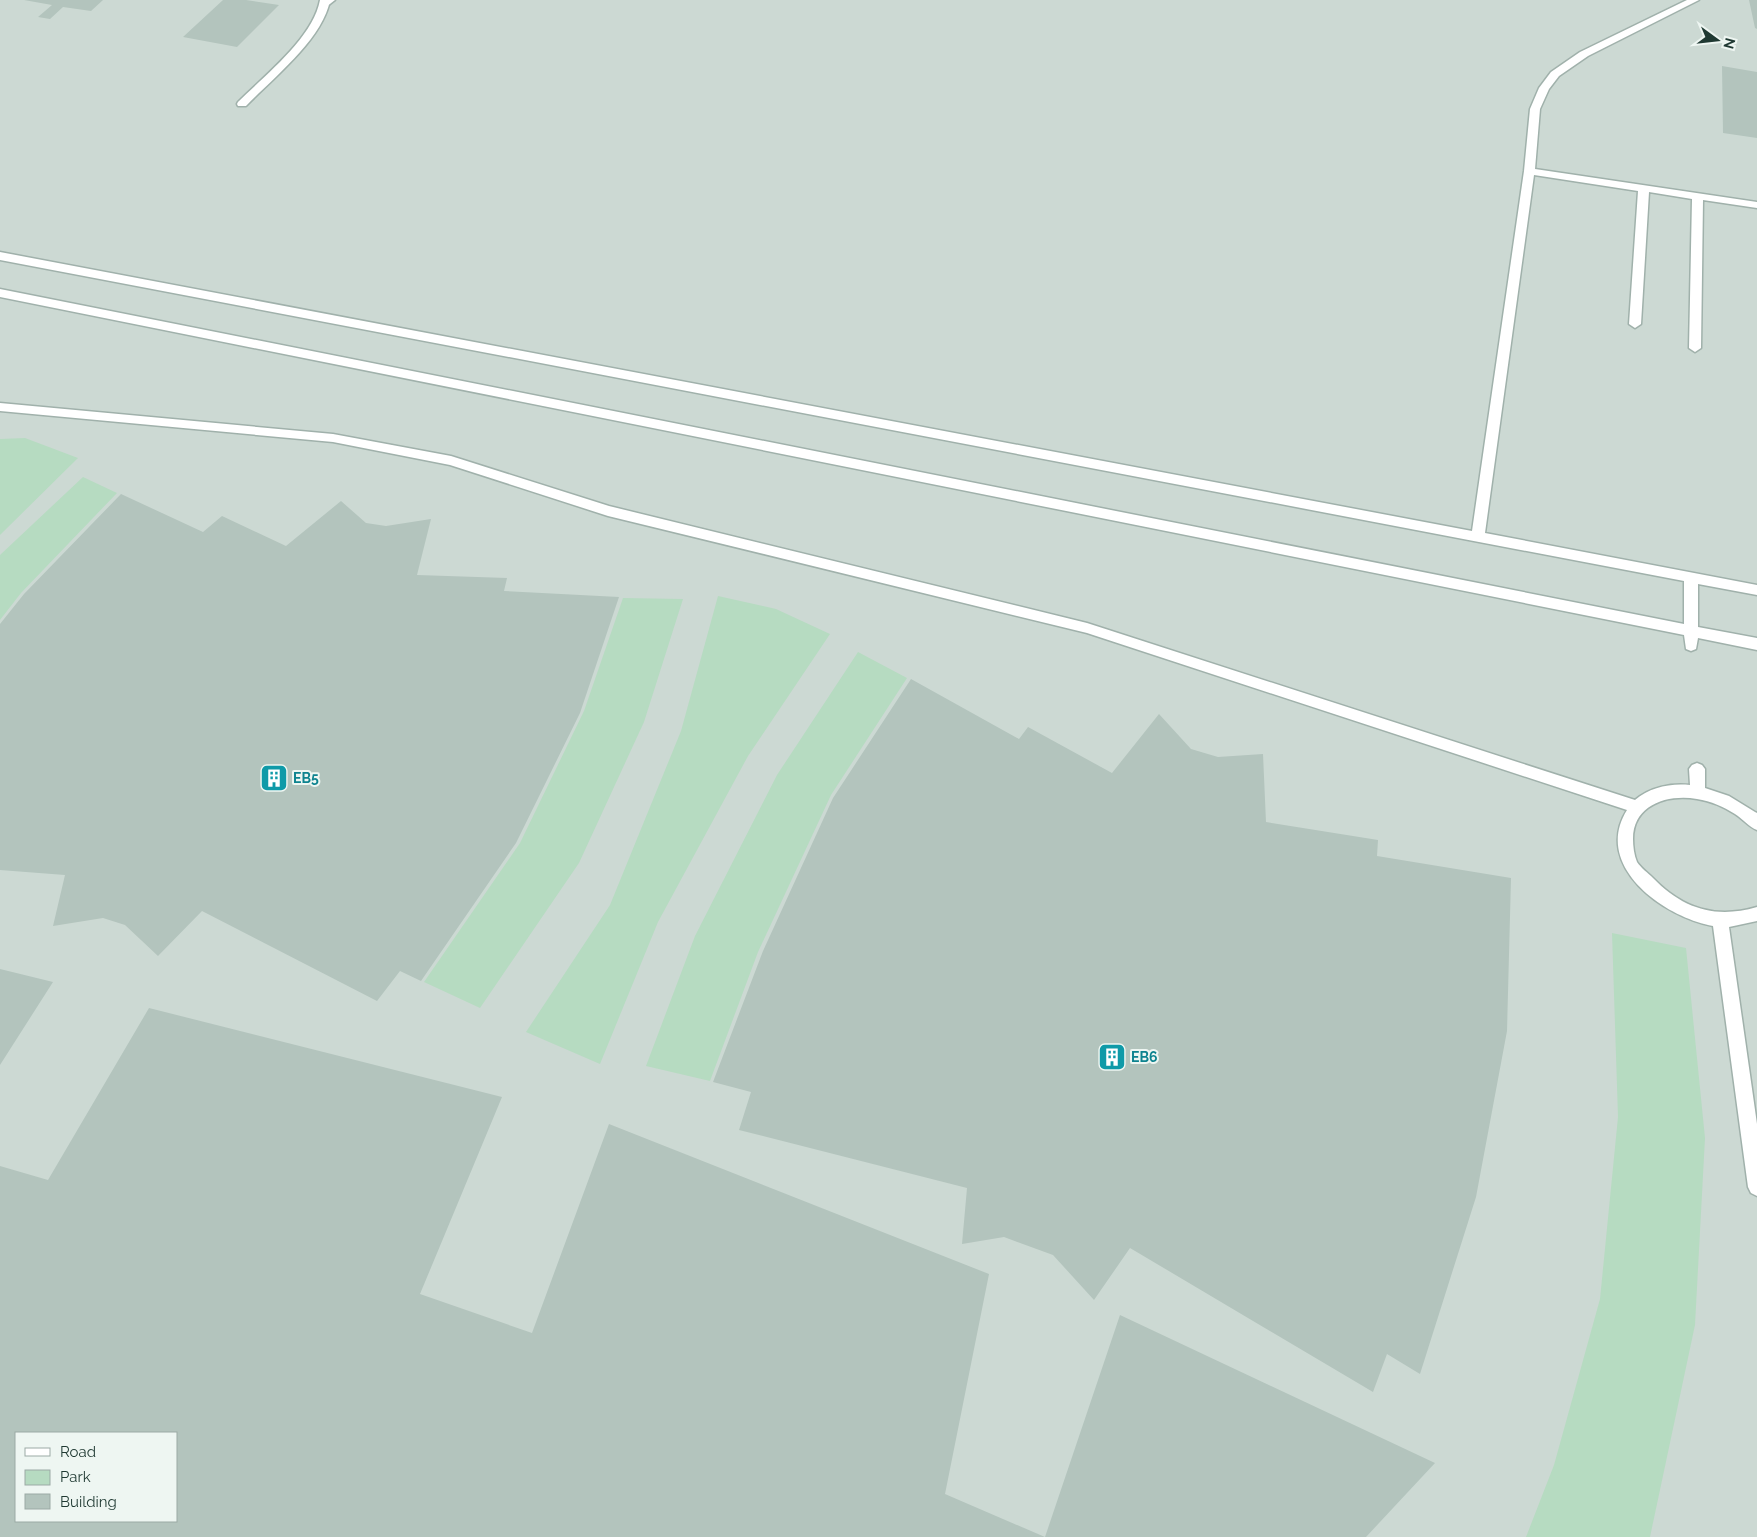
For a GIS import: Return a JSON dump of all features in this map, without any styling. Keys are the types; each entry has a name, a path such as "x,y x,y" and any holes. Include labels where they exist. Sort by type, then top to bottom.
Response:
{"lane":[{"path":"1478,538 1529,171 1535,108 1544,88 1555,74 1584,54 1694,0"},
{"path":"242,104 299,46 320,19 327,1"},
{"path":"1529,171 1757,205"},
{"path":"1635,324 1644,188"},
{"path":"1695,348 1698,196"},
{"path":"0,256 1757,590"},
{"path":"0,293 1692,638 1757,644"},
{"path":"0,407 332,438 451,461 608,511 1087,628 1636,807"},
{"path":"1691,578 1692,638"},
{"path":"1697,769 1698,792"},
{"path":"1757,823 1748,814 1724,800 1698,792 1674,790 1652,795 1636,807 1627,824 1626,844 1630,863 1649,886 1670,902 1695,915 1720,920 1745,919 1757,914"},
{"path":"1720,920 1757,1186"}],"shaded area":[{"path":"0,0 1757,0 1757,1537 0,1537"}],"green space":[{"path":"25,438 78,458 0,535 0,439"},
{"path":"83,477 117,493 21,593 0,620 0,555"},
{"path":"718,596 776,609 830,634 748,756 658,922 600,1064 526,1032 610,905 681,731"},
{"path":"623,598 683,599 644,722 579,863 480,1008 424,982 520,843 584,711"},
{"path":"858,652 907,678 831,795 758,952 710,1081 646,1066 695,936 777,775"},
{"path":"1612,933 1686,948 1705,1138 1695,1325 1650,1537 1526,1537 1554,1465 1600,1299 1618,1117"}],"building":[{"path":"24,0 103,0 91,11 63,7 50,19 38,17 52,5"},
{"path":"223,0 246,0 279,5 237,47 183,37"},
{"path":"1749,0 1757,0 1757,29 1755,28"},
{"path":"1722,66 1757,72 1757,138 1723,133"},
{"name":"EB5","path":"121,494 203,532 222,516 286,546 341,501 366,523 386,526 431,519 417,575 507,578 504,591 619,597 580,713 516,843 421,981 400,971 377,1001 202,911 158,956 125,925 103,918 53,926 65,875 0,870 0,624 24,594"},
{"name":"EB6","path":"911,679 1019,739 1028,727 1112,773 1159,714 1191,749 1218,757 1263,754 1266,822 1378,840 1377,856 1511,878 1507,1031 1476,1197 1420,1374 1387,1354 1373,1392 1130,1248 1094,1300 1053,1255 1004,1237 962,1244 967,1188 739,1130 751,1092 713,1082 763,951 833,798"},
{"path":"0,969 53,982 0,1065"},
{"path":"149,1008 502,1097 420,1294 532,1333 609,1124 989,1274 945,1494 1045,1537 0,1537 0,1166 48,1180"},
{"path":"1120,1315 1435,1463 1366,1537 1045,1537"}],"place":[{"name":"EB5","path":"274,778"},
{"name":"EB6","path":"1112,1057"}]}
